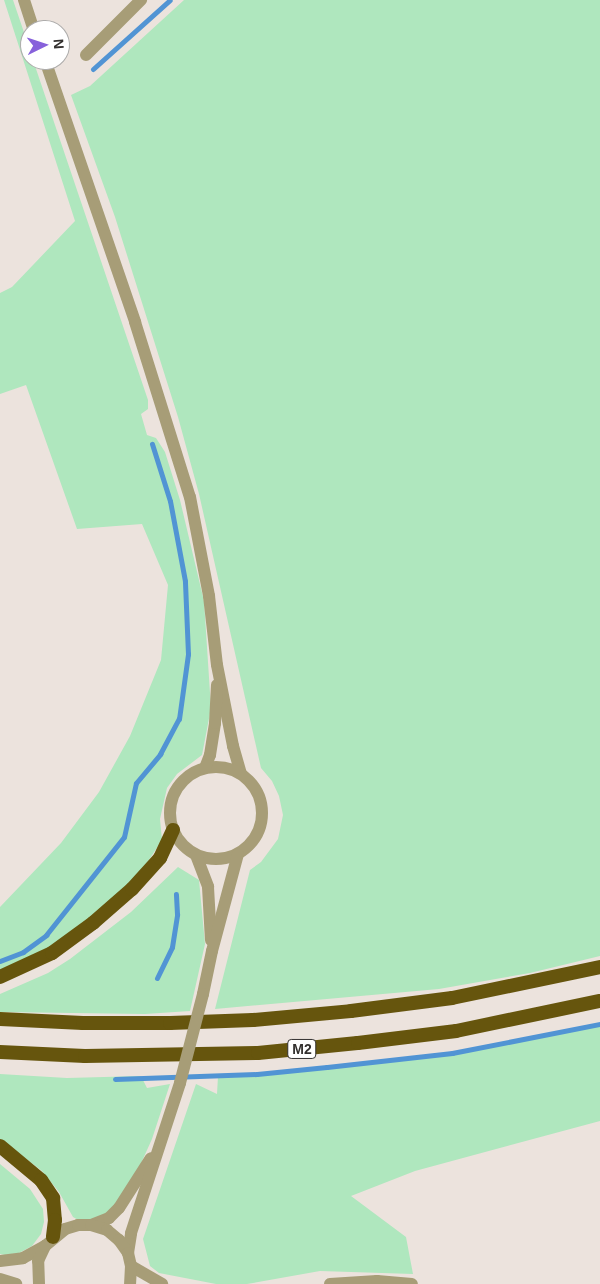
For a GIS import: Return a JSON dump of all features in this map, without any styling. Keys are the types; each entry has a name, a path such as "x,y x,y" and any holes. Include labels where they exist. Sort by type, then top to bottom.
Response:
{"highway":[{"path":"0,977 52,953 93,923 132,889 160,858 173,830"},
{"name":"M2","path":"0,1019 102,1023 253,1020 352,1011 452,998 600,967"},
{"name":"M2","path":"0,1052 85,1056 170,1056 267,1052 456,1031 600,1001"},
{"path":"0,1146 41,1180 53,1198 56,1220 49,1241"}],"street":[{"path":"24,0 31,20"},
{"path":"86,55 141,0"},
{"path":"48,70 135,322 190,496 209,596 217,665 233,746 242,774 257,792 262,816 255,838 238,854 224,859 210,859 196,855 186,849 173,830 170,815 175,792 190,775 204,768 230,769 242,774"},
{"path":"204,768 210,755 215,723 217,665"},
{"path":"130,1284 131,1234 180,1083 238,854"},
{"path":"196,855 208,886 212,951"},
{"path":"0,1260 23,1258 65,1229 78,1225 91,1225 109,1218 120,1208 161,1140"},
{"path":"91,1225 113,1235 119,1240 130,1260 162,1284"},
{"path":"39,1284 38,1261 49,1241"},
{"path":"0,1278 16,1284"},
{"path":"330,1284 377,1281 412,1284"}],"green space":[{"path":"4,0 13,0 20,21 20,50"},
{"path":"184,0 600,0 600,956 530,973 439,989 215,1009 250,870 261,862 278,839 283,815 279,796 272,781 261,768 199,494 178,417 115,217 71,95 90,86"},
{"path":"26,70 36,70 148,400 148,409 141,414 147,435 156,438 165,452 180,500 204,601 211,708 202,755 177,774 167,788 160,819 162,840 141,872 92,917 34,958 0,973 0,907 61,843 99,792 130,736 161,660 168,585 142,524 77,529 26,385 0,394 0,293 12,287 75,221"},
{"path":"178,867 199,880 205,944 190,1011 145,1014 0,1012 0,994 48,973 70,959 131,912"},
{"path":"600,1025 600,1121 415,1171 351,1196 406,1237 413,1274 320,1271 247,1284 216,1284 159,1273 150,1266 143,1239 196,1084 217,1094 218,1076 257,1076 454,1054"},
{"path":"0,1074 67,1078 141,1076 147,1088 170,1084 152,1139 129,1190 106,1218 80,1221 73,1217 59,1192 42,1171 0,1139"},
{"path":"0,1164 30,1189 43,1209 44,1222 41,1234 32,1246 19,1253 5,1255 0,1254"}],"waterway":[{"path":"93,69 170,0"},
{"path":"0,961 23,952 46,935 124,837 136,783 160,754 179,719 188,654 185,581 170,501 152,444"},
{"path":"157,978 172,947 177,914 176,894"},
{"path":"115,1079 257,1074 452,1053 600,1024"}]}
